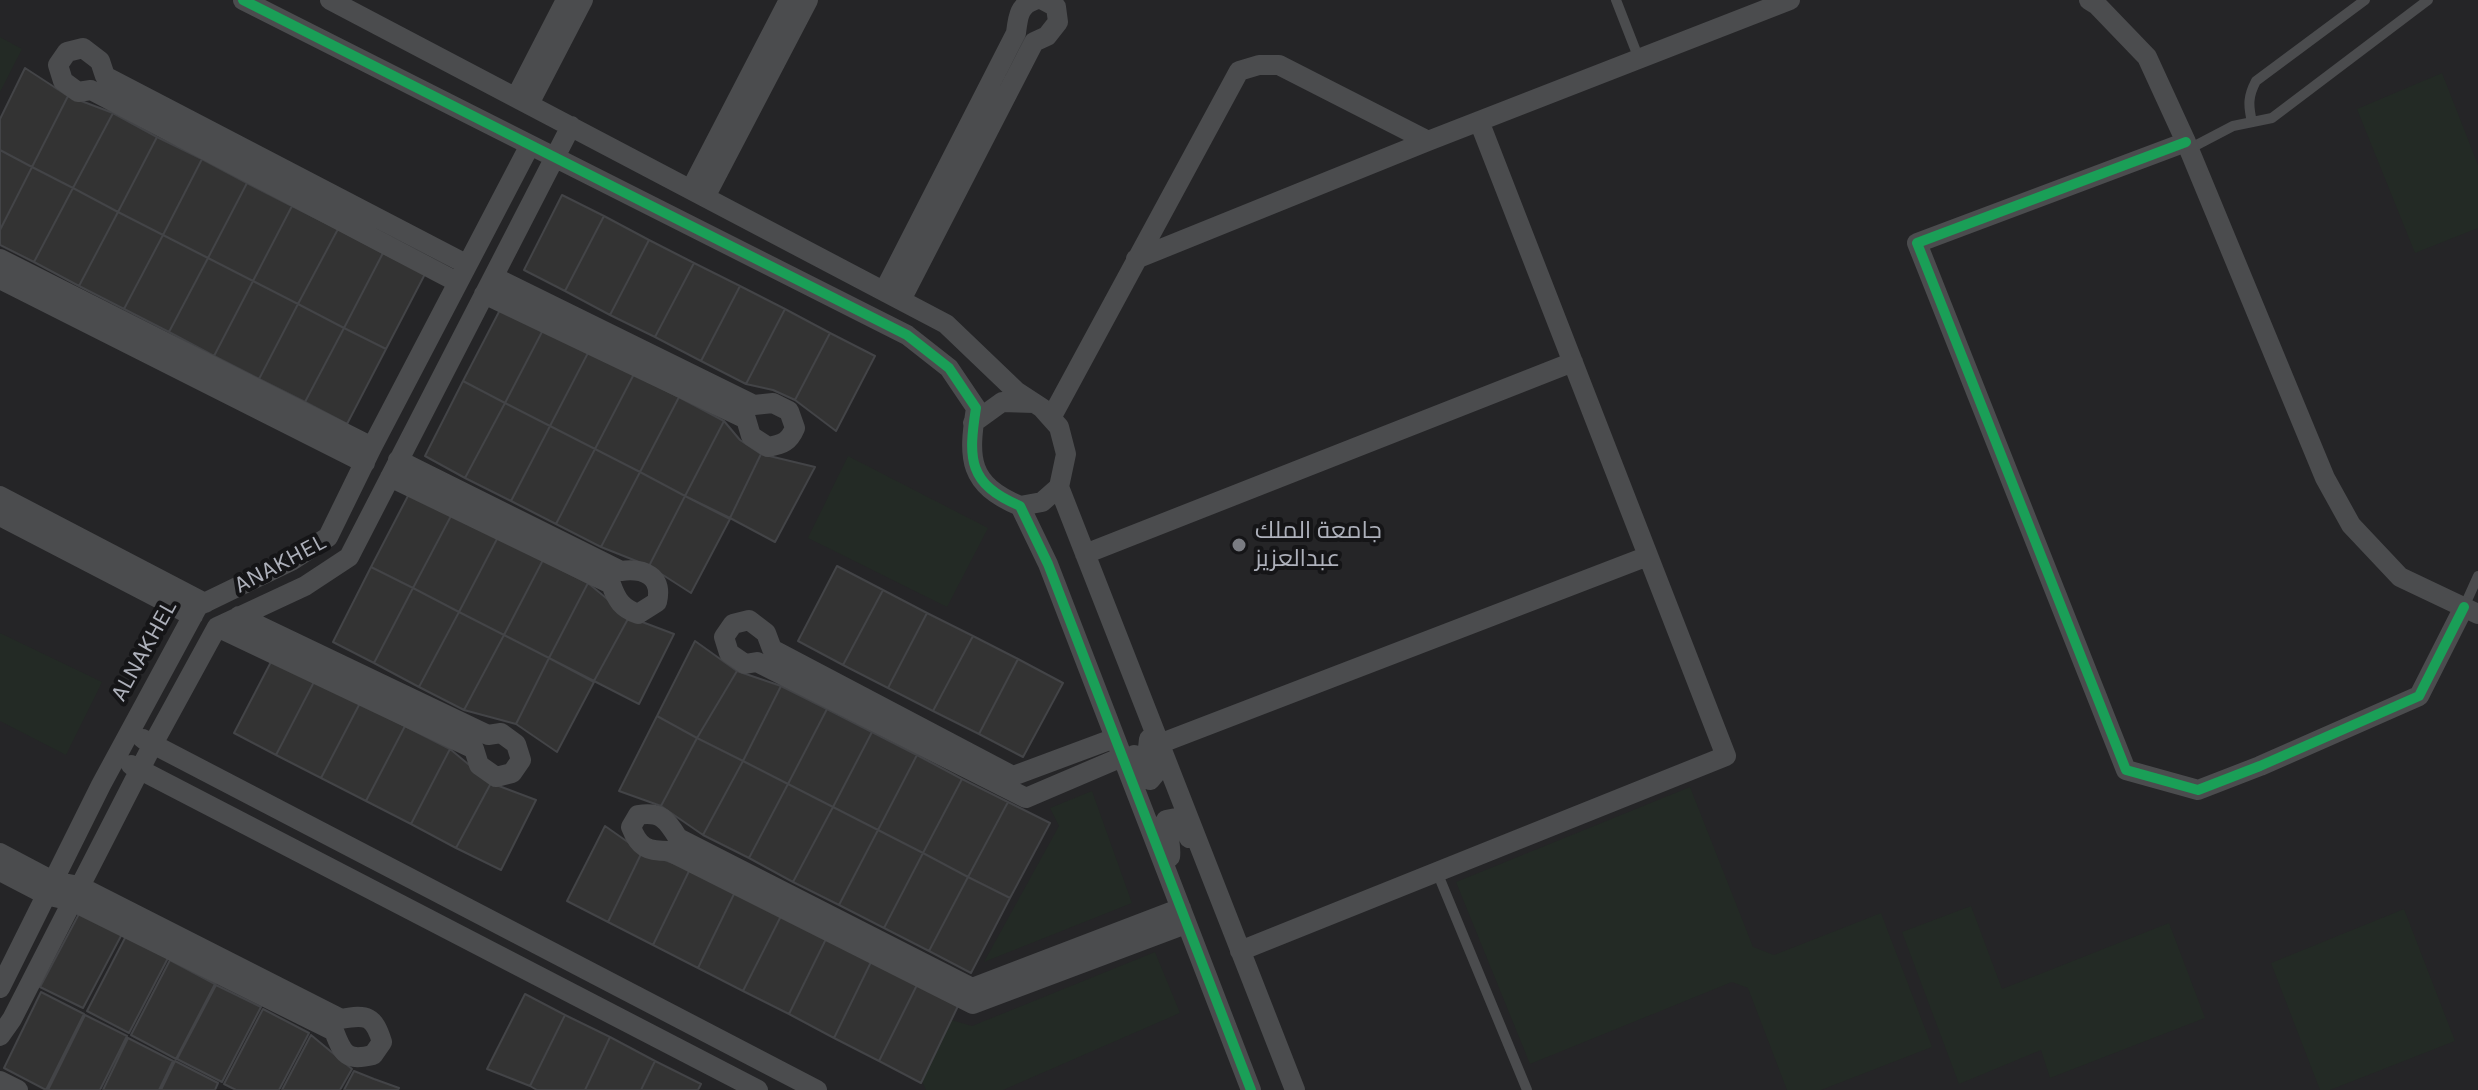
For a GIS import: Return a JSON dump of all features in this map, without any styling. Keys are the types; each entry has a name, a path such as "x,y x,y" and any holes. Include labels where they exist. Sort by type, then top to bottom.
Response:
{"street":[{"path":"243,0 907,335 949,368 976,408 971,446 979,476 997,497 1020,506 1042,502 1059,487"},
{"path":"523,100 566,0"},
{"path":"523,100 583,0"},
{"path":"698,193 789,0"},
{"path":"698,193 808,0"},
{"path":"893,296 1016,33 1018,14 1026,3 1035,0"},
{"path":"893,296 1034,42 1047,36 1058,22 1056,7 1043,0"},
{"path":"1136,259 1790,0"},
{"path":"2089,0 2147,57 2187,146 2325,478 2351,525 2400,577 2471,610 2419,696 2198,790 2126,770 1917,243 2187,146"},
{"path":"337,2 946,324 1059,427 1066,454 1059,487 1295,1090"},
{"path":"83,48 100,61 105,76 462,273 91,90 78,92 63,81 58,65 67,52 83,48"},
{"path":"1051,418 1239,71 1259,65 1279,65 1428,141"},
{"path":"1240,951 1726,756 1479,121"},
{"name":"ANAKHEL","path":"217,627 305,586 349,557 571,126"},
{"name":"ALNAKHEL","path":"0,988 129,732 199,609 291,561 328,537 530,145"},
{"path":"0,259 368,455"},
{"path":"0,279 368,455"},
{"path":"489,286 754,405 773,403 789,411 795,428 791,437 785,444 768,447 751,436 746,419 489,286"},
{"path":"1085,554 1573,362"},
{"path":"973,423 1002,402 1034,403"},
{"path":"394,468 621,571 637,569 647,572 660,592 657,602 638,614 625,610 616,599 611,584 394,468"},
{"path":"0,496 199,609"},
{"path":"1020,506 1048,564 1251,1090"},
{"path":"0,516 199,609"},
{"path":"1159,744 1648,556"},
{"path":"0,1036 12,1019 153,744 217,627 474,749 479,765 496,777 512,773 521,760 516,744 501,733 488,735 239,616"},
{"path":"1115,738 1013,776 772,649 766,633 749,620 733,624 724,637 729,653 745,664 757,662 1026,798 1115,738 1122,725 1142,776 1150,780 1155,774 1148,748 1151,724"},
{"path":"129,732 817,1090"},
{"path":"118,756 758,1090"},
{"path":"652,812 668,822 678,838 972,988 1183,916 973,1004 669,851 652,851 637,842 631,827 638,815 652,812"},
{"path":"1167,874 1171,847 1166,820 1176,818 1183,823 1196,853 1209,872"},
{"path":"0,853 50,888"},
{"path":"0,871 76,894 341,1019 357,1016 371,1019 382,1042 373,1055 357,1059 347,1055 334,1031 76,894"},
{"path":"0,1081 18,1090"}],"lane":[{"path":"1616,0 1639,59"},
{"path":"2252,122 2249,94 2256,81 2365,0"},
{"path":"2187,146 2233,126 2272,118 2428,0"},
{"path":"2471,610 2478,576"},
{"path":"1437,872 1527,1090"}],"shaded area":[{"name":"جامعة الملك عبدالعزيز","path":"0,0 2478,0 2478,1090 0,1090"},
{"path":"0,37 22,49 0,92"},
{"path":"2442,73 2478,165 2478,228 2415,253 2357,109"},
{"path":"848,456 988,528 947,607 808,538"},
{"path":"0,633 102,682 66,755 0,721"},
{"path":"1690,787 1753,947 1774,955 1881,913 1932,1047 1821,1090 1787,1090 1748,988 1732,982 1530,1064 1456,882"},
{"path":"1092,791 1132,903 984,962 1059,826 1050,808"},
{"path":"1971,906 2002,989 2169,923 2205,1018 2050,1078 2041,1050 1959,1084 1902,932"},
{"path":"2404,909 2455,1041 2330,1090 2320,1090 2271,963"},
{"path":"1155,952 1180,1013 1003,1090 926,1090 922,1081 951,1020 972,1026"}],"building":[{"path":"25,68 68,96 32,167 0,150 0,119"},
{"path":"68,96 113,113 73,188 32,167"},
{"path":"113,113 157,137 118,212 73,188"},
{"path":"157,137 202,159 163,235 118,212"},
{"path":"0,150 32,167 0,230"},
{"path":"202,159 247,183 208,258 163,235"},
{"path":"32,167 73,188 34,262 0,245 0,230"},
{"path":"247,183 292,206 253,281 208,258"},
{"path":"73,188 118,212 79,286 34,262"},
{"path":"562,195 604,216 565,291 524,270"},
{"path":"292,206 338,229 298,304 253,281"},
{"path":"118,212 163,235 124,309 79,286"},
{"path":"604,216 649,240 610,315 565,291"},
{"path":"338,229 383,253 344,328 298,304"},
{"path":"163,235 208,258 169,332 124,309"},
{"path":"649,240 694,263 655,337 610,315"},
{"path":"383,253 425,274 386,349 344,328"},
{"path":"208,258 253,281 214,356 169,332"},
{"path":"694,263 740,286 701,361 655,337"},
{"path":"253,281 298,304 259,379 214,356"},
{"path":"740,286 785,309 746,384 701,361"},
{"path":"298,304 344,328 305,402 259,379"},
{"path":"502,306 544,328 505,403 463,381"},
{"path":"785,309 830,333 795,400 773,390 746,384"},
{"path":"344,328 386,349 347,424 305,402"},
{"path":"544,328 589,351 550,426 505,403"},
{"path":"830,333 875,356 836,431 795,400"},
{"path":"589,351 634,374 595,449 550,426"},
{"path":"634,374 679,397 640,472 595,449"},
{"path":"463,381 505,403 465,478 425,456"},
{"path":"679,397 724,421 685,496 640,472"},
{"path":"505,403 550,426 511,501 465,478"},
{"path":"724,421 740,440 761,454 730,518 685,496"},
{"path":"550,426 595,449 556,524 511,501"},
{"path":"595,449 640,472 601,547 556,524"},
{"path":"761,454 815,467 775,542 730,518"},
{"path":"640,472 685,496 649,566 601,547"},
{"path":"410,492 452,514 413,588 371,567"},
{"path":"685,496 730,519 691,593 649,566"},
{"path":"452,514 498,537 459,612 413,588"},
{"path":"498,537 543,560 504,635 459,612"},
{"path":"543,560 588,583 549,658 504,635"},
{"path":"837,566 883,590 843,665 798,641"},
{"path":"371,567 413,588 374,663 333,642"},
{"path":"588,583 629,617 594,681 549,658"},
{"path":"413,588 459,612 419,687 374,663"},
{"path":"883,590 927,613 888,688 843,665"},
{"path":"459,612 504,635 464,710 419,687"},
{"path":"927,613 973,636 933,711 888,688"},
{"path":"629,617 674,634 639,704 594,681"},
{"path":"504,635 549,658 516,724 464,710"},
{"path":"973,636 1018,659 979,734 933,711"},
{"path":"695,641 737,671 697,738 657,716"},
{"path":"273,658 315,680 276,755 234,733"},
{"path":"549,658 594,682 557,752 516,724"},
{"path":"1018,659 1063,683 1023,757 979,734"},
{"path":"737,671 781,686 743,761 697,738"},
{"path":"315,680 360,703 321,778 276,755"},
{"path":"781,686 827,709 788,784 743,761"},
{"path":"360,703 405,726 366,801 321,778"},
{"path":"827,709 872,732 833,807 788,784"},
{"path":"657,716 697,738 661,806 619,791"},
{"path":"405,726 450,749 411,824 366,801"},
{"path":"872,732 917,755 878,830 833,807"},
{"path":"697,738 743,761 703,835 661,806"},
{"path":"450,749 491,783 456,848 411,824"},
{"path":"917,755 962,779 923,853 878,830"},
{"path":"743,761 788,784 749,858 703,835"},
{"path":"962,779 1008,802 968,877 923,853"},
{"path":"491,783 536,800 501,870 456,848"},
{"path":"788,784 833,807 793,882 749,858"},
{"path":"1008,802 1050,823 1010,898 968,877"},
{"path":"833,807 878,830 839,905 793,882"},
{"path":"605,826 642,852 608,922 567,901"},
{"path":"878,830 923,853 884,928 839,905"},
{"path":"642,852 690,869 653,945 608,922"},
{"path":"923,853 968,877 929,951 884,928"},
{"path":"690,869 735,892 698,968 653,945"},
{"path":"968,877 1010,898 971,973 929,951"},
{"path":"735,892 781,916 743,991 698,968"},
{"path":"80,912 122,934 83,1008 40,987"},
{"path":"781,916 826,939 789,1014 743,991"},
{"path":"126,936 168,958 129,1033 87,1011"},
{"path":"826,939 871,962 834,1038 789,1014"},
{"path":"170,960 215,984 176,1059 131,1035"},
{"path":"871,962 917,985 879,1061 834,1038"},
{"path":"216,985 261,1007 222,1082 177,1059"},
{"path":"917,985 958,1006 921,1083 879,1061"},
{"path":"41,992 84,1014 46,1090 4,1068"},
{"path":"525,994 565,1015 530,1086 487,1069"},
{"path":"263,1009 309,1033 279,1090 236,1090 224,1084"},
{"path":"85,1015 127,1036 100,1090 48,1090"},
{"path":"565,1015 610,1037 585,1090 537,1090 530,1086"},
{"path":"311,1035 352,1069 340,1090 282,1090"},
{"path":"610,1037 655,1061 641,1090 585,1090"},
{"path":"128,1038 173,1061 159,1090 103,1090"},
{"path":"175,1061 218,1083 215,1090 161,1090"},
{"path":"655,1061 701,1084 698,1090 641,1090"},
{"path":"354,1071 399,1088 344,1090"}],"cycle path":[{"path":"243,0 907,335 949,368 976,408 972,442 981,479 990,489 1020,506 1048,564 1251,1090"},
{"path":"2186,142 1917,243 2126,770 2198,790 2419,696 2464,607"}],"place":[{"name":"جامعة الملك عبدالعزيز","path":"1239,545"}]}
